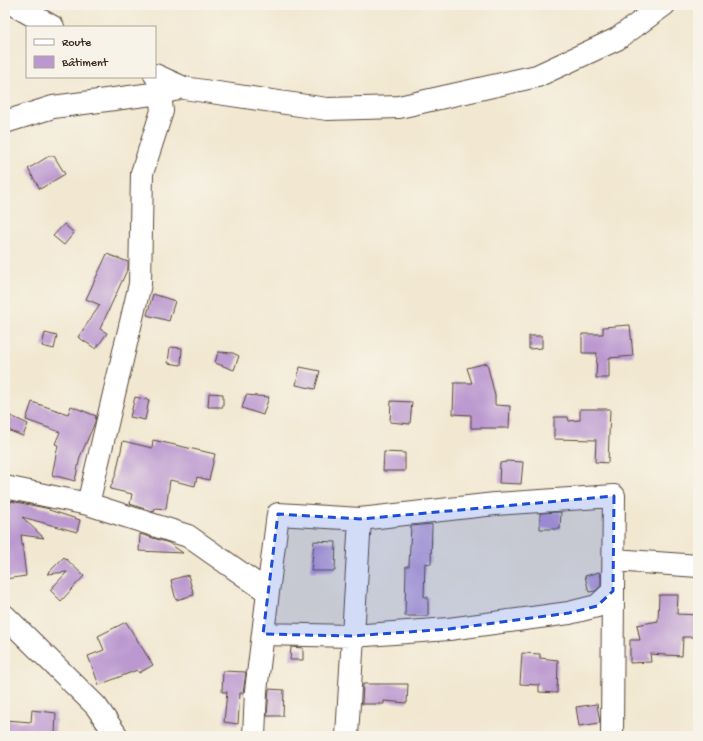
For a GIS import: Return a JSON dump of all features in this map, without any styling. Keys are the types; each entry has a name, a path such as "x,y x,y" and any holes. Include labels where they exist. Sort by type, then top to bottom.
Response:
{"street":[{"path":"14,5 51,26"},
{"path":"5,122 53,107 157,84 326,109 399,107 537,76 616,39 664,5"},
{"path":"88,504 140,284 142,173 162,111 157,84"},
{"path":"5,487 88,504 188,536 268,592"},
{"path":"254,736 256,691 278,514 360,519 495,504 614,496 612,736"},
{"path":"347,736 360,519"},
{"path":"614,560 698,566"},
{"path":"263,634 352,636 449,629 569,613 597,606 613,591"},
{"path":"5,616 96,706 117,736"}],"highlighted area":[{"path":"614,496 613,591 597,606 569,613 449,629 352,636 263,634 278,514 360,519"}],"building":[{"path":"49,156 54,156 65,174 40,189 28,169"},
{"path":"64,224 74,233 64,245 53,236"},
{"path":"107,254 128,262 128,268 100,329 107,333 96,349 78,337 100,305 86,299"},
{"path":"153,294 175,301 169,321 147,315"},
{"path":"630,325 633,356 609,358 609,378 596,378 597,353 582,353 582,334 603,334 603,327"},
{"path":"45,333 57,336 54,349 42,346"},
{"path":"529,336 542,336 542,348 529,349"},
{"path":"170,347 182,348 181,365 168,363"},
{"path":"218,352 233,353 239,356 234,370 215,363"},
{"path":"487,363 495,396 495,405 510,406 509,428 471,428 471,415 453,414 454,383 472,383 467,368"},
{"path":"300,367 320,371 315,389 296,385"},
{"path":"209,393 223,394 223,407 208,407"},
{"path":"246,395 269,397 263,415 242,408"},
{"path":"135,397 149,400 145,420 130,417"},
{"path":"391,401 412,402 410,424 390,422"},
{"path":"32,402 68,414 71,406 96,416 95,422 80,457 75,481 52,475 58,445 55,444 60,432 26,420"},
{"path":"580,409 610,409 608,463 595,462 596,440 554,439 554,417 568,417 569,421 580,420"},
{"path":"11,416 28,424 23,436 5,429"},
{"path":"153,440 215,454 209,480 197,477 195,486 170,480 166,509 155,508 154,512 130,504 132,494 110,489 116,474 123,441 152,448"},
{"path":"384,452 405,453 405,471 383,471"},
{"path":"506,461 523,462 521,484 499,483 500,463"},
{"path":"11,501 50,509 49,510 80,520 77,532 22,517 44,538 21,535 26,576 5,579 5,531"},
{"path":"561,512 560,529 540,529 540,513"},
{"path":"432,524 431,564 425,563 424,597 428,597 428,616 405,616 406,566 409,566 411,526"},
{"path":"140,534 169,543 183,553 139,551"},
{"path":"314,541 336,542 335,571 311,571"},
{"path":"64,557 84,576 61,601 50,590 67,572 47,574"},
{"path":"599,572 601,577 601,586 595,591 589,592 585,576"},
{"path":"188,575 194,595 176,600 171,580"},
{"path":"659,595 678,595 677,614 698,615 697,637 683,637 682,656 650,654 651,662 630,663 630,640 640,640 637,625 658,621"},
{"path":"126,622 153,665 139,673 137,670 99,685 88,656 104,650 98,636"},
{"path":"291,647 303,648 303,660 290,660"},
{"path":"522,653 540,654 540,658 558,660 557,693 539,692 539,685 520,684"},
{"path":"223,671 246,672 243,693 240,693 238,724 224,722 227,692 222,692"},
{"path":"363,684 408,684 407,703 384,701 384,704 362,704"},
{"path":"269,689 284,690 283,716 267,716"},
{"path":"597,704 600,723 579,726 576,707"},
{"path":"32,710 56,713 55,736 5,734 6,720 31,722"}]}
